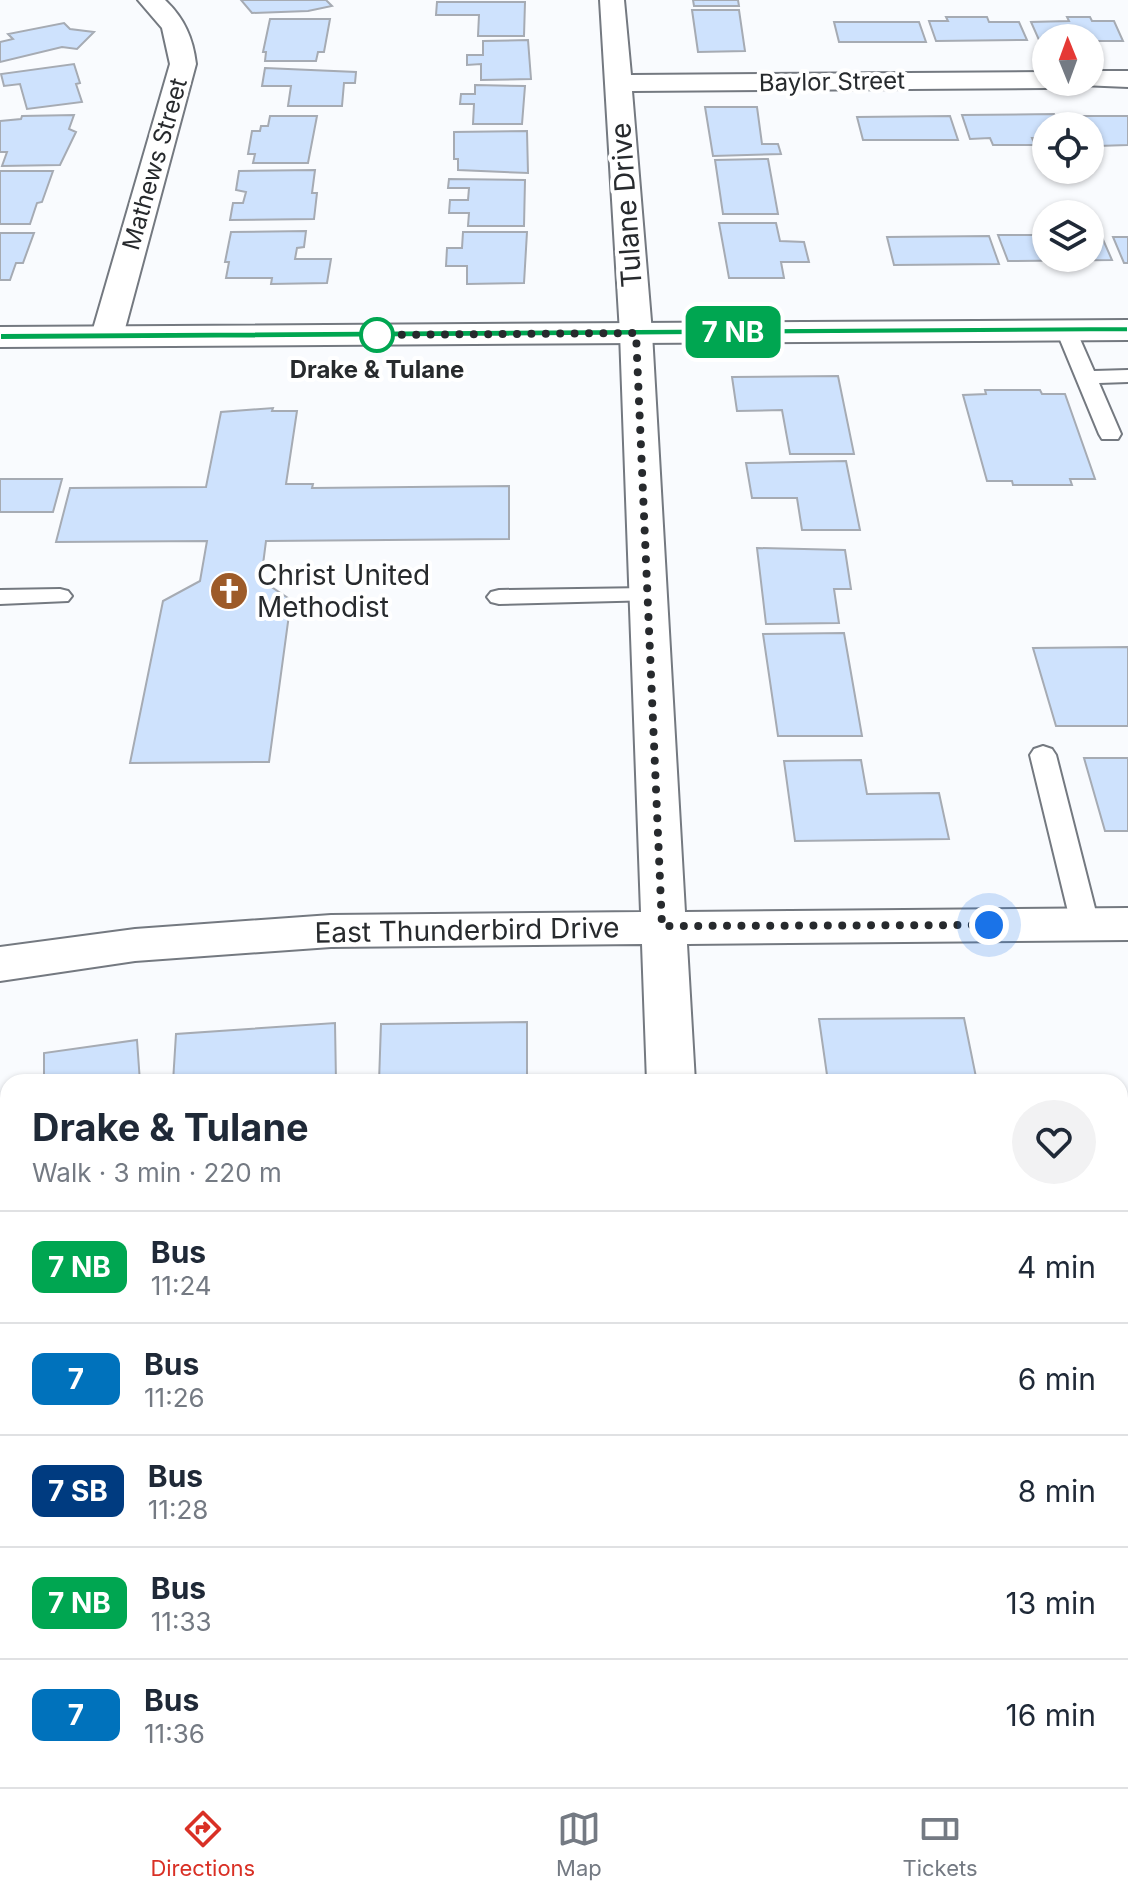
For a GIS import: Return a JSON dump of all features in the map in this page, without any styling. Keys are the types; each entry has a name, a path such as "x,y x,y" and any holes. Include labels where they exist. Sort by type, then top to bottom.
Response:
{"street":[{"name":"Mathews Street","path":"107,336 183,64 181,42 174,25 150,0"},
{"name":"Tulane Drive","path":"612,0 636,333 671,1074"},
{"path":"1104,79 1128,79"},
{"name":"Baylor Street","path":"617,83 1032,80"},
{"path":"0,337 1128,330"},
{"name":"East Thunderbird Drive","path":"0,964 135,945 331,931 1106,924"}],"lane":[{"path":"1066,330 1110,434"},
{"path":"1086,377 1128,376"},
{"path":"499,597 648,595"},
{"path":"0,597 60,596"},
{"path":"1043,755 1106,924"}],"building":[{"path":"241,0 326,0 332,6 308,11 252,13"},
{"path":"693,0 738,0 739,6 694,6"},
{"path":"437,2 525,2 524,36 478,36 479,15 436,15"},
{"path":"692,10 739,10 745,51 698,52"},
{"path":"946,17 987,17 989,22 1019,22 1027,40 936,41 929,21 948,21"},
{"path":"1067,17 1114,21 1123,41 1104,41 1104,24 1031,22 1069,21"},
{"path":"270,19 330,19 324,52 318,52 316,61 265,61 266,52 263,52"},
{"path":"834,22 919,22 926,42 839,42"},
{"path":"64,23 70,29 94,32 77,49 62,47 0,62 0,42 13,39 8,34"},
{"path":"528,40 531,79 481,80 481,64 467,65 467,55 483,55 483,41"},
{"path":"74,64 82,102 27,109 20,84 4,86 1,74"},
{"path":"265,68 356,72 355,83 344,83 342,106 288,106 291,86 262,86"},
{"path":"475,85 525,86 522,124 473,124 474,104 460,104 461,94 475,94"},
{"path":"705,107 757,107 762,144 778,144 781,154 713,156"},
{"path":"1032,114 1032,145 993,145 990,138 970,139 962,115"},
{"path":"74,115 69,129 76,132 60,165 2,166 7,152 0,152 0,121 21,119 22,116"},
{"path":"270,116 317,116 308,163 253,163 255,154 248,154 252,131 268,126"},
{"path":"950,116 958,140 863,140 857,117"},
{"path":"1104,116 1128,116 1128,145 1104,146"},
{"path":"527,131 528,173 458,170 458,159 454,159 454,132"},
{"path":"768,159 778,214 723,214 715,160"},
{"path":"315,170 312,193 317,193 314,219 230,220 233,203 243,203 246,192 236,190 239,171"},
{"path":"0,171 53,171 30,224 0,224"},
{"path":"449,179 525,180 524,226 468,226 469,213 449,213 450,200 468,200 469,188 448,188"},
{"path":"719,223 776,223 780,241 804,242 809,262 781,262 784,278 729,278"},
{"path":"306,231 304,247 297,248 295,259 331,259 327,283 271,284 272,278 226,278 229,262 225,262 231,232"},
{"path":"463,232 527,232 524,283 467,284 467,266 446,266 447,248 462,248"},
{"path":"0,233 34,233 23,263 16,263 10,280 0,280"},
{"path":"998,235 1032,235 1032,261 1008,261"},
{"path":"989,236 999,264 894,265 887,237"},
{"path":"1113,237 1128,237 1128,263 1124,263"},
{"path":"1104,242 1112,260 1104,260"},
{"path":"838,376 854,454 790,454 782,410 737,411 732,377"},
{"path":"985,390 1040,390 1042,394 1065,394 1095,479 1070,479 1072,485 1013,485 1012,481 987,481 963,395 986,394"},
{"name":"Christ United Methodist","path":"273,408 272,411 297,411 286,484 313,484 312,488 509,486 509,539 266,541 261,580 291,600 269,762 130,763 163,601 200,581 207,541 56,542 70,488 206,487 221,412"},
{"path":"846,461 860,530 802,530 797,498 752,498 746,463"},
{"path":"0,479 62,479 53,512 0,512"},
{"path":"757,548 845,550 851,589 834,589 839,623 766,624"},
{"path":"844,633 862,736 778,736 763,634"},
{"path":"1128,647 1128,726 1056,726 1033,648"},
{"path":"1084,758 1128,758 1128,831 1105,831"},
{"path":"861,760 867,794 939,793 949,839 795,841 784,761"},
{"path":"964,1018 975,1074 827,1074 819,1019"},
{"path":"527,1022 527,1074 379,1074 381,1024"},
{"path":"335,1023 336,1074 174,1074 176,1034"},
{"path":"137,1040 139,1074 44,1074 44,1053"}],"bus line":[{"path":"0,337 1128,330"}],"place":[{"name":"Drake & Tulane","path":"377,335"},
{"name":"Christ United Methodist","path":"229,591"}],"route":[{"path":"377,335 636,333 662,926 989,925"}]}
